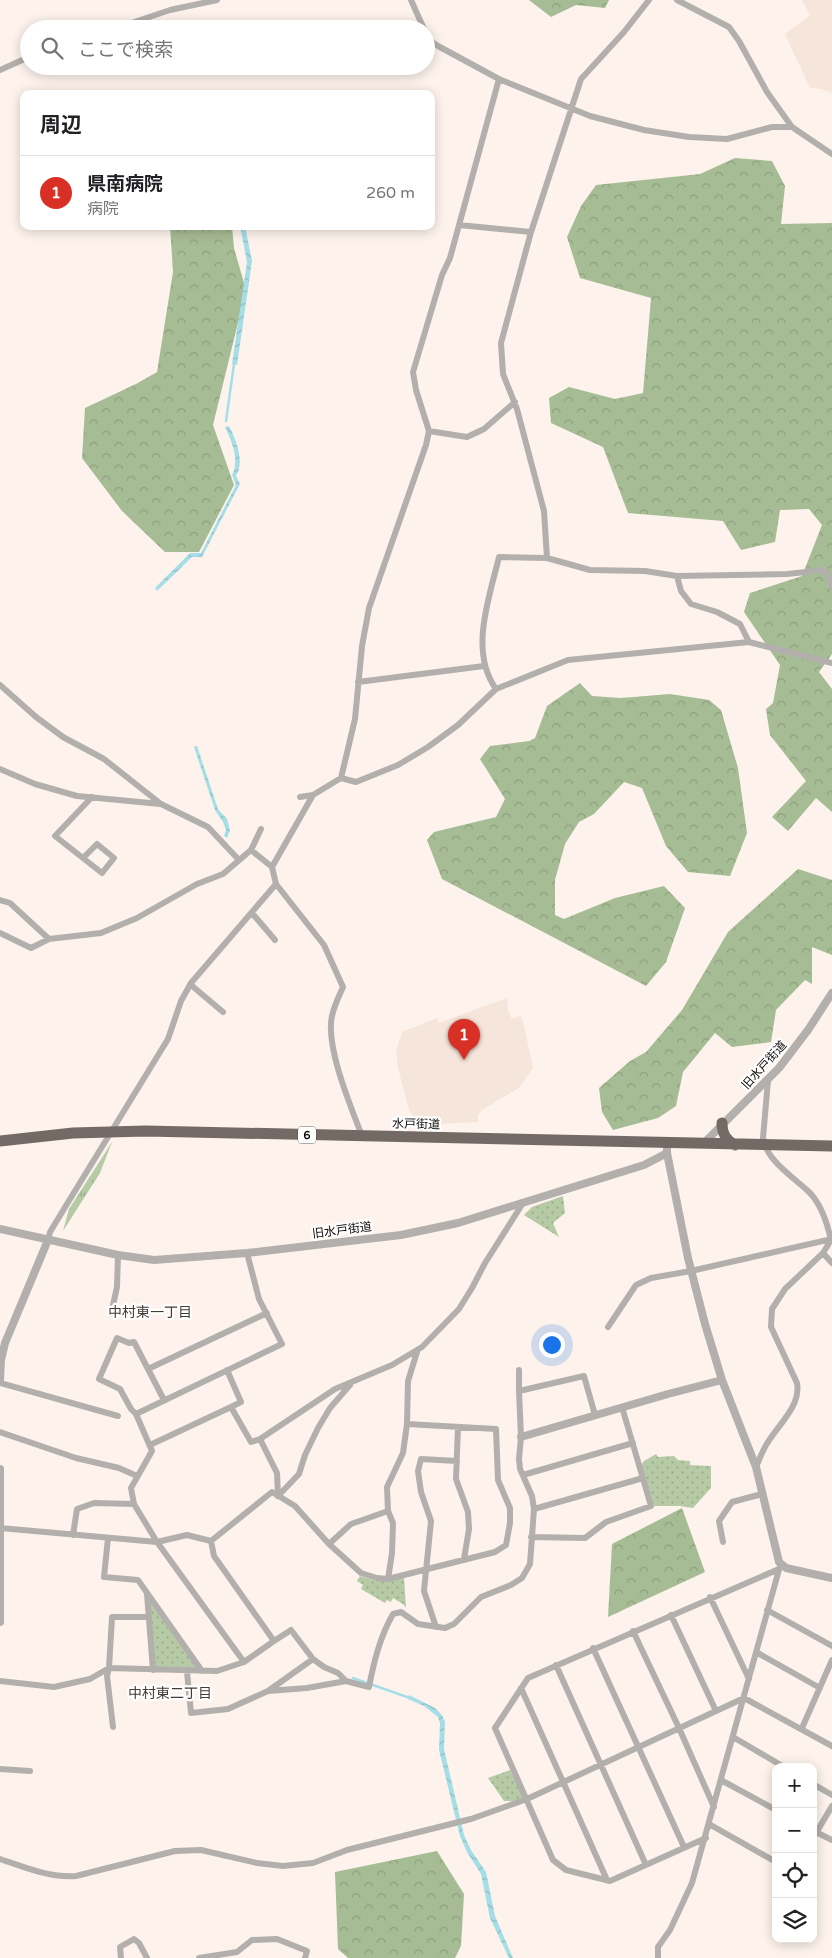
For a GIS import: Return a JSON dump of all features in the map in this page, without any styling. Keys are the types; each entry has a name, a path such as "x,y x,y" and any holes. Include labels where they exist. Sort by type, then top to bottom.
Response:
{"highway":[{"path":"722,1123 725,1138 735,1145"},
{"name":"水戸街道","path":"0,1141 112,1131 362,1136 667,1148 703,1144 832,1146"}],"street":[{"path":"141,20 170,10 217,0"},
{"path":"411,0 420,20"},
{"path":"547,558 544,511 515,402 503,374 501,343 531,232 581,79 624,32 649,0"},
{"path":"677,0 729,27 739,41 767,92 792,127 832,154"},
{"path":"435,44 499,79 590,116 644,130 689,137 727,139 772,127 792,127"},
{"path":"0,70 20,62"},
{"path":"300,797 313,795 341,778 355,719 362,646 368,608 426,445 429,431 416,390 414,372 442,275 450,258 499,79"},
{"path":"459,225 531,232"},
{"path":"429,431 467,437 484,429 515,402"},
{"path":"496,689 488,677 484,666 483,629 499,557 547,558 590,570 645,571 676,576 787,574 825,570 832,586"},
{"path":"676,576 681,591 691,604 717,612 740,624 749,642"},
{"path":"341,778 356,782 398,765 428,747 458,725 496,689 568,660 749,642 832,663"},
{"path":"358,682 484,666"},
{"path":"0,685 36,717 63,737 104,759 161,804 208,827 239,860"},
{"path":"0,769 35,784 77,796 161,804"},
{"path":"272,867 313,795"},
{"path":"83,858 96,844 114,858 102,873 55,836 92,797"},
{"path":"0,933 31,948 49,939 101,933 137,918 197,884 223,874 251,850 261,830"},
{"path":"251,850 272,867 276,884 324,945 343,986 331,1017 332,1039 340,1076 362,1136"},
{"path":"118,1416 0,1381 1,1360 5,1344 50,1232 168,1039 181,1001 190,985 276,884"},
{"path":"0,900 10,903 49,939"},
{"path":"252,913 275,940"},
{"path":"190,985 223,1012"},
{"name":"旧水戸街道","path":"703,1144 722,1123 768,1080 791,1052 832,993"},
{"path":"768,1080 764,1145 788,1174 808,1191 819,1205 832,1239"},
{"path":"658,1958 658,1947 670,1930 692,1883 710,1824 780,1567 756,1467 722,1380 705,1324 691,1271 667,1148"},
{"name":"旧水戸街道","path":"0,1229 154,1260 247,1253 400,1235 458,1223 644,1165 667,1148"},
{"path":"231,1407 251,1442 260,1439 335,1389 417,1352 459,1309 484,1263 523,1203"},
{"path":"756,1467 767,1444 796,1401 799,1392 797,1382 771,1327 772,1309 784,1289 823,1253 832,1239"},
{"path":"608,1327 636,1285 651,1278 691,1271 832,1239"},
{"path":"136,1414 282,1344 259,1299 247,1253"},
{"path":"823,1253 832,1263"},
{"path":"111,1314 117,1287 118,1254"},
{"path":"148,1369 267,1313"},
{"path":"164,1400 134,1342 130,1343 117,1338 99,1379 120,1390 136,1414 152,1451 130,1488 134,1504 157,1542 244,1662"},
{"path":"388,1579 392,1553 393,1523 388,1511 387,1487 404,1452 408,1424 408,1381 417,1352"},
{"path":"150,1445 241,1402 227,1370"},
{"path":"268,1691 298,1689 346,1681 369,1687 373,1664 381,1641 394,1614 401,1612 418,1624 445,1628 454,1624 481,1597 511,1585 522,1578 530,1564 534,1508 532,1496 523,1475 519,1459 521,1437 519,1370"},
{"path":"519,1391 584,1376 595,1415"},
{"path":"521,1437 622,1406 722,1380"},
{"path":"278,1496 299,1474 305,1454 318,1428 330,1408 352,1382"},
{"path":"531,1537 585,1538 606,1522 651,1506 622,1406"},
{"path":"211,1542 272,1492 295,1506 330,1544 361,1573 377,1578 388,1579 495,1552 506,1545 510,1523 510,1508 498,1480 496,1429 408,1424"},
{"path":"458,1427 456,1479 468,1512 469,1529 464,1559"},
{"path":"0,1432 76,1458 118,1468 137,1476"},
{"path":"260,1439 277,1473 278,1496"},
{"path":"523,1475 633,1443"},
{"path":"436,1626 424,1590 431,1521 421,1492 418,1471 421,1459 457,1461"},
{"path":"0,1469 0,1622"},
{"path":"534,1508 643,1478"},
{"path":"724,1542 719,1521 732,1502 762,1494"},
{"path":"73,1536 77,1510 94,1503 134,1504"},
{"path":"330,1544 350,1524 388,1511"},
{"path":"0,1528 157,1542 187,1535 211,1542"},
{"path":"108,1538 104,1577 138,1580 202,1671"},
{"path":"211,1542 214,1556 274,1642"},
{"path":"706,1838 610,1881 566,1870 553,1860 495,1728 528,1678 593,1648 780,1567 832,1578"},
{"path":"147,1593 153,1670"},
{"path":"710,1597 749,1679"},
{"path":"768,1610 832,1646"},
{"path":"671,1614 716,1711"},
{"path":"112,1727 107,1676 112,1616 149,1617"},
{"path":"0,1681 54,1687 90,1679 109,1668 187,1672 217,1671 244,1662 291,1630 313,1658 324,1667 338,1673 346,1681"},
{"path":"633,1631 714,1808"},
{"path":"593,1648 640,1747 684,1847"},
{"path":"756,1652 820,1688"},
{"path":"187,1672 191,1714 228,1709 268,1691 313,1658"},
{"path":"802,1728 832,1660"},
{"path":"556,1665 646,1865"},
{"path":"521,1688 607,1880"},
{"path":"0,1859 38,1872 61,1877 76,1876 175,1851 201,1850 257,1863 283,1866 313,1863 347,1850 470,1819 527,1799 744,1698"},
{"path":"744,1698 832,1746"},
{"path":"733,1737 777,1763"},
{"path":"0,1769 30,1771"},
{"path":"721,1780 772,1808"},
{"path":"817,1786 832,1795"},
{"path":"817,1828 832,1806"},
{"path":"710,1824 772,1860"},
{"path":"817,1834 832,1840"},
{"path":"121,1958 120,1947 134,1939 140,1943 146,1958"},
{"path":"199,1958 237,1952 252,1940 277,1939 307,1952 305,1958"}],"shaded area":[{"path":"802,0 832,0 832,93 822,89 810,88 785,34 810,15"},
{"path":"507,998 508,1011 512,1019 520,1016 523,1021 533,1068 519,1088 482,1110 478,1115 478,1122 418,1125 409,1110 398,1068 396,1051 402,1032 437,1018 439,1023"}],"green space":[{"path":"529,0 609,0 605,8 576,5 551,17"},
{"path":"735,158 772,161 785,186 781,224 832,223 832,654 819,672 832,689 832,812 816,798 788,831 772,817 806,781 770,735 766,709 773,703 780,665 744,612 750,593 802,576 822,525 809,509 780,510 775,542 741,550 723,521 628,513 603,447 551,423 549,398 569,387 615,399 643,393 651,298 580,278 567,237 581,206 596,185 700,174"},
{"path":"170,230 232,230 234,248 246,290 213,425 234,485 199,552 165,552 122,511 82,458 85,408 157,372 173,272"},
{"path":"580,683 592,696 621,698 670,694 709,700 721,710 738,768 747,833 730,876 688,872 666,846 642,788 624,782 594,814 579,822 565,844 555,880 555,915 564,919 615,898 664,886 685,908 666,962 646,986 442,879 427,840 434,832 496,817 505,799 480,759 490,746 529,741 535,738 547,706"},
{"path":"798,869 832,880 832,955 812,947 812,984 805,980 776,1010 771,1042 732,1047 715,1033 683,1072 676,1106 658,1118 613,1130 602,1112 599,1088 630,1061 646,1052 682,1010 728,932"},
{"path":"112,1142 100,1173 63,1231 69,1209"},
{"path":"563,1196 565,1213 553,1223 559,1237 524,1215 532,1207"},
{"path":"656,1454 658,1457 674,1456 678,1460 690,1461 690,1465 711,1466 711,1488 693,1508 654,1506 641,1466 644,1461"},
{"path":"682,1508 705,1572 608,1617 612,1544"},
{"path":"360,1576 382,1581 404,1577 406,1608 393,1598 391,1602 387,1600 385,1603 361,1589 363,1585 357,1581"},
{"path":"148,1598 200,1669 155,1668"},
{"path":"510,1770 524,1798 504,1801 488,1778"},
{"path":"437,1851 464,1894 461,1946 455,1958 348,1958 338,1949 335,1872"}],"water":[{"path":"241,230 246,230 252,261 237,365 232,364 247,262"},
{"path":"229,426 240,457 239,470 236,476 240,484 202,557 192,557 157,591 155,588 190,553 201,553 236,485 232,475 235,463 234,451 225,427"},
{"path":"197,746 218,809 227,819 230,830 227,838 224,836 226,830 215,810 194,747"},
{"path":"409,1695 435,1708 442,1715 445,1722 444,1749 464,1835 471,1850 486,1872 495,1916 513,1958 509,1958 490,1918 481,1874 467,1852 460,1836 439,1750 440,1723 438,1717 424,1706 408,1699"}],"waterway":[{"path":"226,421 234,364"},
{"path":"353,1678 410,1698"}],"place":[{"name":"県南病院","path":"464,1060"}],"district":[{"name":"中村東一丁目","path":"150,1312"},
{"name":"中村東二丁目","path":"170,1693"}]}
